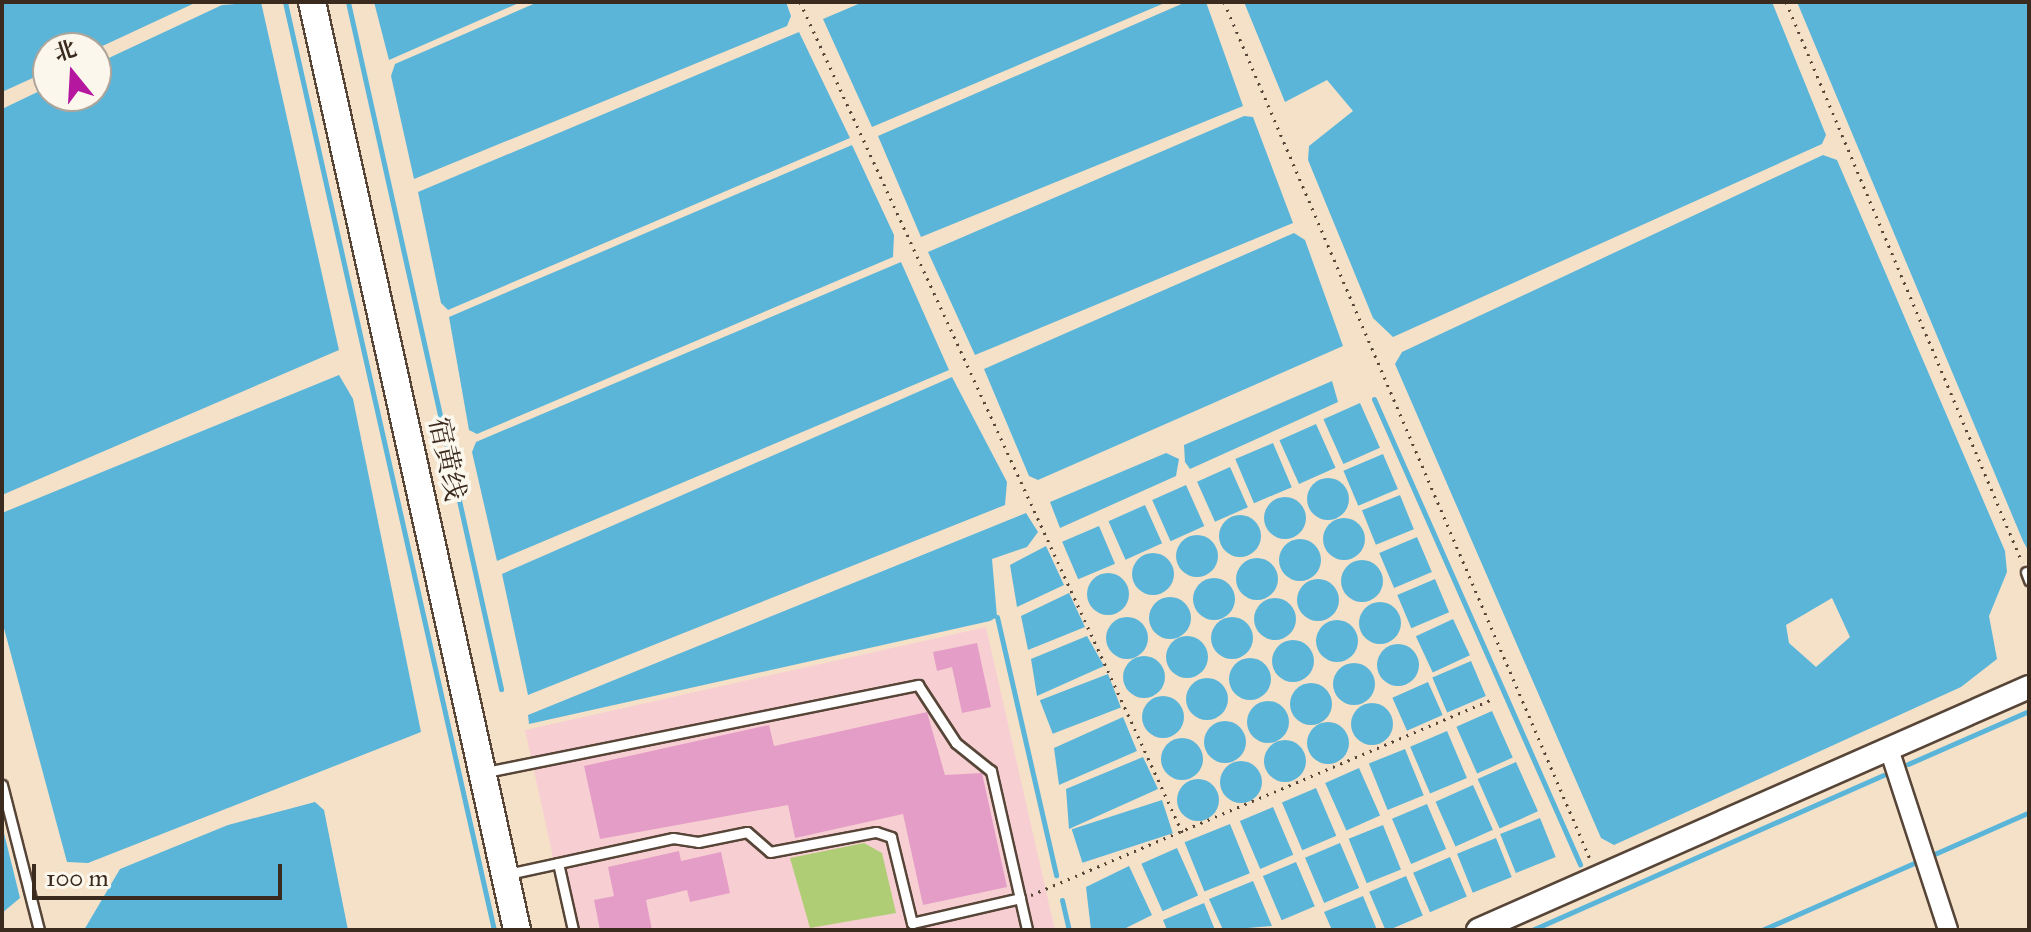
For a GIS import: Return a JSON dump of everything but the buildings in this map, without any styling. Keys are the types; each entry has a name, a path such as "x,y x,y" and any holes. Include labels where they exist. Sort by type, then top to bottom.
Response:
{"main road":[{"name":"宿黄线","path":"312,2 517,930"}],"street":[{"path":"1478,930 2029,687"},
{"path":"1889,749 1948,930"}],"lane":[{"path":"482,773 918,685 956,743 991,771 1027,930"},
{"path":"2,785 39,930"},
{"path":"505,875 673,838 698,842 747,832 770,852 876,832 891,837 912,923 1020,898"},
{"path":"558,863 573,930"}],"path":[{"path":"800,2 1183,834"},
{"path":"1224,2 1598,877"},
{"path":"1786,2 2028,576"},
{"path":"1020,898 1183,834 1491,700"}],"shaded area":[{"path":"986,627 1055,930 569,930 525,730"}],"green space":[{"path":"864,843 882,853 896,913 810,928 790,858"}],"water":[{"path":"2,2 197,2 112,42 112,32 32,32 32,78 2,92"},
{"path":"261,2 339,350 2,495 2,109 32,95 32,112 112,112 112,57 222,5"},
{"path":"374,2 521,2 389,60"},
{"path":"538,2 786,2 791,16 787,26 414,179 391,76 395,64"},
{"path":"863,2 1167,2 872,127 823,19"},
{"path":"1186,2 1206,2 1243,106 921,237 878,136"},
{"path":"1244,2 1772,2 1826,135 1822,144 1393,337 1373,318 1308,160 1309,146 1353,111 1327,80 1285,102"},
{"path":"1797,2 2029,2 2029,552 2023,541"},
{"path":"799,32 850,138 448,310 441,303 418,192"},
{"path":"1244,116 1253,117 1293,223 975,355 928,252"},
{"path":"852,145 894,235 893,257 477,434 469,430 449,317"},
{"path":"1823,155 1837,160 2005,551 2007,572 1989,616 1997,659 1961,687 1614,845 1601,838 1395,364 1402,352","holes":["1832,598 1850,637 1816,667 1789,643 1786,625"]},
{"path":"1294,233 1305,240 1343,346 1038,480 1029,476 984,369"},
{"path":"901,262 949,370 497,561 472,452 476,442"},
{"path":"339,375 353,399 421,732 88,863 67,862 2,621 2,513"},
{"path":"952,377 1007,482 1005,505 528,695 502,574"},
{"path":"1332,381 1338,402 1190,469 1185,462 1184,445"},
{"path":"1360,403 1380,448 1343,464 1323,419"},
{"path":"1316,424 1336,468 1299,484 1279,440"},
{"path":"1273,443 1292,487 1254,503 1235,459"},
{"path":"1166,453 1179,459 1176,476 1060,528 1050,502"},
{"path":"1383,454 1398,489 1358,506 1343,471"},
{"path":"1230,467 1248,507 1215,522 1197,482"},
{"path":"1328,478 1343,484 1349,499 1343,514 1328,520 1313,514 1307,499 1313,484"},
{"path":"1186,485 1204,526 1171,541 1152,500"},
{"path":"1400,495 1414,529 1376,545 1362,510"},
{"path":"1285,497 1300,503 1306,518 1300,533 1285,539 1270,533 1264,518 1270,503"},
{"path":"1145,505 1162,543 1126,560 1108,521"},
{"path":"1026,513 1038,532 1027,547 992,559 997,617 990,621 529,724 528,715"},
{"path":"1240,515 1255,521 1261,536 1255,551 1240,557 1225,551 1219,536 1225,521"},
{"path":"1344,518 1359,524 1365,539 1359,554 1344,560 1329,554 1323,539 1329,524"},
{"path":"1099,526 1115,564 1078,579 1062,542"},
{"path":"1197,535 1212,541 1218,556 1212,571 1197,577 1182,571 1176,556 1182,541"},
{"path":"1417,537 1432,572 1394,588 1379,553"},
{"path":"1300,539 1315,545 1321,560 1315,575 1300,581 1285,575 1279,560 1285,545"},
{"path":"1046,546 1064,585 1017,607 1010,565"},
{"path":"1153,553 1168,559 1174,574 1168,589 1153,595 1138,589 1132,574 1138,559"},
{"path":"1257,558 1272,564 1278,579 1272,594 1257,600 1242,594 1236,579 1242,564"},
{"path":"1362,560 1377,566 1383,581 1377,596 1362,602 1347,596 1341,581 1347,566"},
{"path":"1108,573 1123,579 1129,594 1123,609 1108,615 1093,609 1087,594 1093,579"},
{"path":"1214,578 1229,584 1235,599 1229,614 1214,620 1199,614 1193,599 1199,584"},
{"path":"1318,579 1333,585 1339,600 1333,615 1318,621 1303,615 1297,600 1303,585"},
{"path":"1435,579 1449,612 1411,628 1397,595"},
{"path":"1069,593 1085,627 1028,650 1021,616"},
{"path":"1170,597 1185,603 1191,618 1185,633 1170,639 1155,633 1149,618 1155,603"},
{"path":"1275,598 1290,604 1296,619 1290,634 1275,640 1260,634 1254,619 1260,604"},
{"path":"1380,602 1395,608 1401,623 1395,638 1380,644 1365,638 1359,623 1365,608"},
{"path":"1127,617 1142,623 1148,638 1142,653 1127,659 1112,653 1106,638 1112,623"},
{"path":"1232,617 1247,623 1253,638 1247,653 1232,659 1217,653 1211,638 1217,623"},
{"path":"1453,619 1470,655 1433,673 1416,636"},
{"path":"1337,620 1352,626 1358,641 1352,656 1337,662 1322,656 1316,641 1322,626"},
{"path":"1087,636 1104,666 1037,696 1031,659"},
{"path":"1187,636 1202,642 1208,657 1202,672 1187,678 1172,672 1166,657 1172,642"},
{"path":"1293,640 1308,646 1314,661 1308,676 1293,682 1278,676 1272,661 1278,646"},
{"path":"1398,644 1413,650 1419,665 1413,680 1398,686 1383,680 1377,665 1383,650"},
{"path":"1144,656 1159,662 1165,677 1159,692 1144,698 1129,692 1123,677 1129,662"},
{"path":"1250,658 1265,664 1271,679 1265,694 1250,700 1235,694 1229,679 1235,664"},
{"path":"1471,661 1486,696 1447,712 1432,677"},
{"path":"1354,663 1369,669 1375,684 1369,699 1354,705 1339,699 1333,684 1339,669"},
{"path":"1108,674 1121,708 1053,734 1040,700"},
{"path":"1207,678 1222,684 1228,699 1222,714 1207,720 1192,714 1186,699 1192,684"},
{"path":"1428,682 1443,715 1407,731 1392,698"},
{"path":"1311,683 1326,689 1332,704 1326,719 1311,725 1296,719 1290,704 1296,689"},
{"path":"1163,696 1178,702 1184,717 1178,732 1163,738 1148,732 1142,717 1148,702"},
{"path":"1268,701 1283,707 1289,722 1283,737 1268,743 1253,737 1247,722 1253,707"},
{"path":"1372,703 1387,709 1393,724 1387,739 1372,745 1357,739 1351,724 1357,709"},
{"path":"1492,711 1513,758 1477,773 1456,727"},
{"path":"1123,717 1137,751 1059,785 1054,748"},
{"path":"1225,721 1240,727 1246,742 1240,757 1225,763 1210,757 1204,742 1210,727"},
{"path":"1328,722 1343,728 1349,743 1343,758 1328,764 1313,758 1307,743 1313,728"},
{"path":"1447,731 1467,778 1430,794 1410,747"},
{"path":"1182,738 1197,744 1203,759 1197,774 1182,780 1167,774 1161,759 1167,744"},
{"path":"1285,740 1300,746 1306,761 1300,776 1285,782 1270,776 1264,761 1270,746"},
{"path":"1405,749 1424,795 1388,810 1369,764"},
{"path":"1143,757 1158,789 1069,829 1066,789"},
{"path":"1241,761 1256,767 1262,782 1256,797 1241,803 1226,797 1220,782 1226,767"},
{"path":"1516,762 1538,811 1500,828 1478,779"},
{"path":"1359,768 1380,816 1346,831 1325,783"},
{"path":"1198,779 1213,785 1219,800 1213,815 1198,821 1183,815 1177,800 1183,785"},
{"path":"1473,785 1493,830 1455,846 1436,802"},
{"path":"1316,788 1336,836 1302,850 1282,802"},
{"path":"1162,800 1173,833 1082,863 1072,829"},
{"path":"315,802 324,810 348,930 84,930 120,869 228,825"},
{"path":"1427,804 1446,849 1411,864 1392,819"},
{"path":"1273,807 1293,855 1260,869 1240,821"},
{"path":"1540,818 1556,857 1516,873 1500,834"},
{"path":"1230,824 1250,873 1204,891 1185,842"},
{"path":"2,825 20,898 2,913"},
{"path":"1383,825 1401,870 1367,883 1349,839"},
{"path":"1496,838 1512,877 1473,893 1457,854"},
{"path":"1340,843 1359,888 1324,903 1305,858"},
{"path":"1177,848 1198,896 1163,911 1141,864"},
{"path":"1450,857 1467,897 1430,912 1413,873"},
{"path":"1296,862 1315,906 1282,920 1263,876"},
{"path":"1129,866 1152,915 1122,930 1091,930 1086,887"},
{"path":"1406,876 1423,916 1385,930 1369,892"},
{"path":"1253,881 1272,926 1223,930 1209,899"},
{"path":"1363,896 1377,930 1332,930 1324,912"},
{"path":"1204,903 1215,930 1167,930 1163,920"}],"waterway":[{"path":"285,2 494,930"},
{"path":"348,2 501,689"},
{"path":"1374,399 1580,864"},
{"path":"997,617 1056,875"},
{"path":"1908,764 2029,711"},
{"path":"1532,930 1883,775"},
{"path":"1762,930 2029,812"},
{"path":"1062,900 1069,930"}]}
